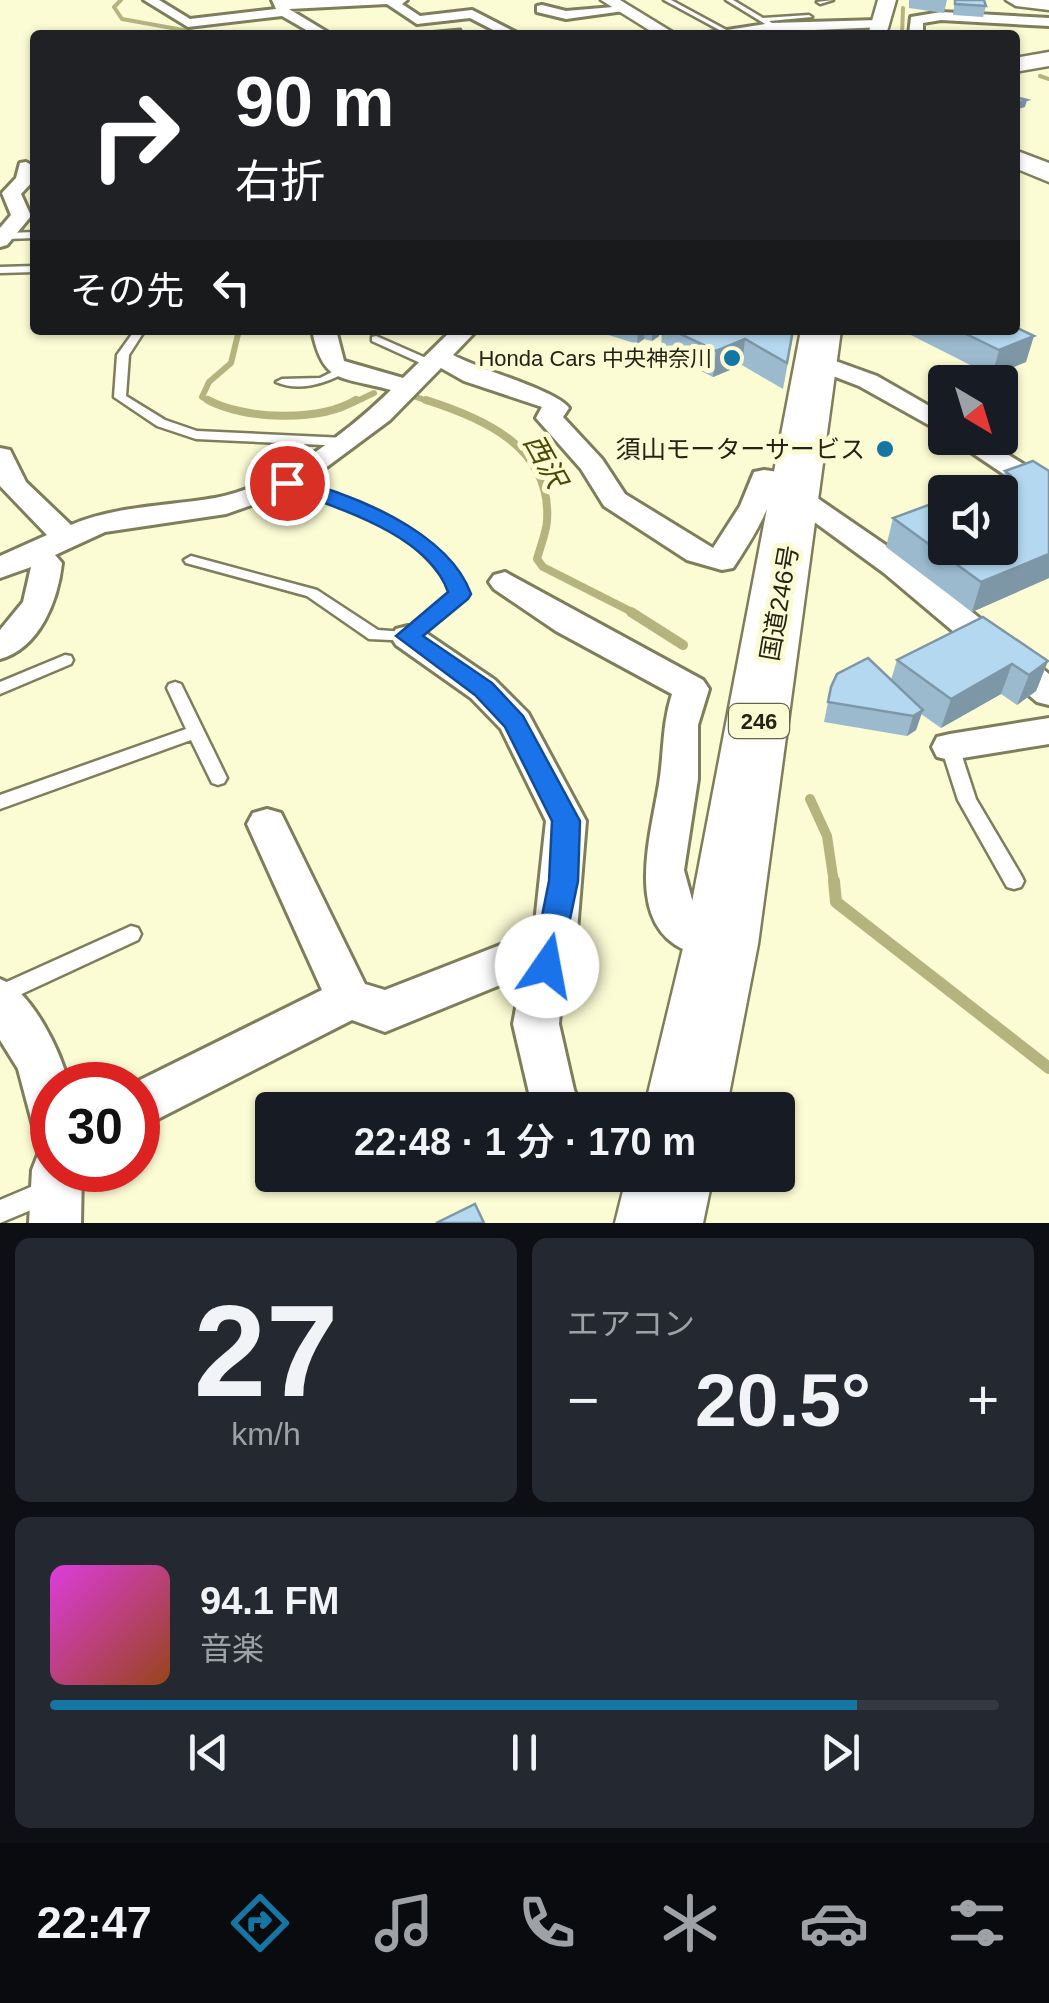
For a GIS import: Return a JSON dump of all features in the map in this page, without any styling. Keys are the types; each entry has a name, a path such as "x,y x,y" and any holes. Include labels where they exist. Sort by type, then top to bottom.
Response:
{"highway":[{"path":"1020,64 1049,59"},
{"name":"国道246号","path":"689,1092 721,944 798,489 818,346"},
{"path":"659,1223 666,1192"}],"main road":[{"path":"878,29 887,0"},
{"path":"1016,0 1047,1"},
{"path":"1020,160 1049,174"}],"street":[{"path":"154,0 188,23 281,6 401,0"},
{"path":"609,0 660,30"},
{"path":"390,1 415,20"},
{"path":"281,6 317,30"},
{"path":"542,9 566,15 626,10"},
{"path":"398,21 472,14 502,30"},
{"path":"916,30 916,20 941,16 1049,22"},
{"path":"437,19 456,30"},
{"path":"735,30 766,24 878,29"},
{"path":"3,238 22,216 11,193 25,180 26,167"},
{"path":"325,335 330,360 342,370 408,388"},
{"path":"818,346 928,416"},
{"path":"14,560 65,536 136,517 226,506 287,483 345,442 445,350 473,376 550,402 556,408 549,418 592,466 614,500 698,553 722,560 742,522 754,509 764,478 798,489 1049,693"},
{"path":"991,455 1049,492"},
{"path":"0,456 14,486 65,536"},
{"path":"0,648 27,625 44,596 47,563 14,560"},
{"path":"505,582 554,615 691,689 680,725 679,780 664,870 677,922 687,933 721,944"},
{"path":"408,636 484,689 514,722 566,821 554,943 540,989 536,1024 551,1092"},
{"path":"950,747 1049,731"},
{"path":"267,824 350,999"},
{"path":"160,1095 350,999 386,1011 554,943"},
{"path":"5,1017 39,1062"}],"lane":[{"path":"668,0 709,30"},
{"path":"729,0 778,30"},
{"path":"820,2 830,0"},
{"path":"766,24 809,16"},
{"path":"3,238 30,235"},
{"path":"0,270 30,269"},
{"path":"137,335 123,355 120,397 160,422 196,434 345,442"},
{"path":"376,339 445,350"},
{"path":"282,382 322,381 342,370"},
{"path":"192,560 312,592 374,635 408,636 460,594 454,577 433,552 378,518 287,483"},
{"path":"0,688 65,660"},
{"path":"174,688 218,778"},
{"path":"0,802 196,732"},
{"path":"950,747 966,800 1014,881"},
{"path":"5,1017 131,934"},
{"path":"0,1212 56,1194"}],"building":[{"path":"955,0 984,0 986,6 955,4"},
{"path":"1020,329 1034,336 999,350 968,335 1020,335"},
{"path":"682,335 792,335 787,363 745,339 716,351"},
{"path":"1033,461 1049,471 1049,554 981,582 958,565 1018,565 1018,475 1005,471"},
{"path":"928,505 928,543 893,518"},
{"path":"983,617 1048,661 1029,675 1012,664 951,699 897,660"},
{"path":"868,658 923,710 913,716 828,702 837,674"},
{"path":"475,1204 484,1223 436,1223"}],"waterway":[{"name":"西沢","path":"121,0 114,7 122,19 183,30"},
{"path":"902,30 903,8"},
{"path":"1040,76 1049,79"},
{"name":"西沢","path":"212,403 202,397 209,382 231,363 238,335"},
{"name":"西沢","path":"353,403 374,393"},
{"name":"西沢","path":"413,396 434,403"},
{"name":"西沢","path":"208,400 242,412 282,416 323,412 356,400"},
{"name":"西沢","path":"426,400 491,427 526,455 546,495 546,526 537,559 543,567 636,614"},
{"name":"西沢","path":"631,612 683,645"},
{"name":"西沢","path":"810,799 827,836 834,883"},
{"name":"西沢","path":"834,881 836,902 1049,1068"}],"place":[{"name":"Honda Cars 中央神奈川","path":"732,358"},
{"name":"須山モーターサービス","path":"885,449"}],"route":[{"path":"287,483 378,518 433,552 454,577 460,594 408,636 484,689 514,722 566,821 563,881 547,966"}]}
